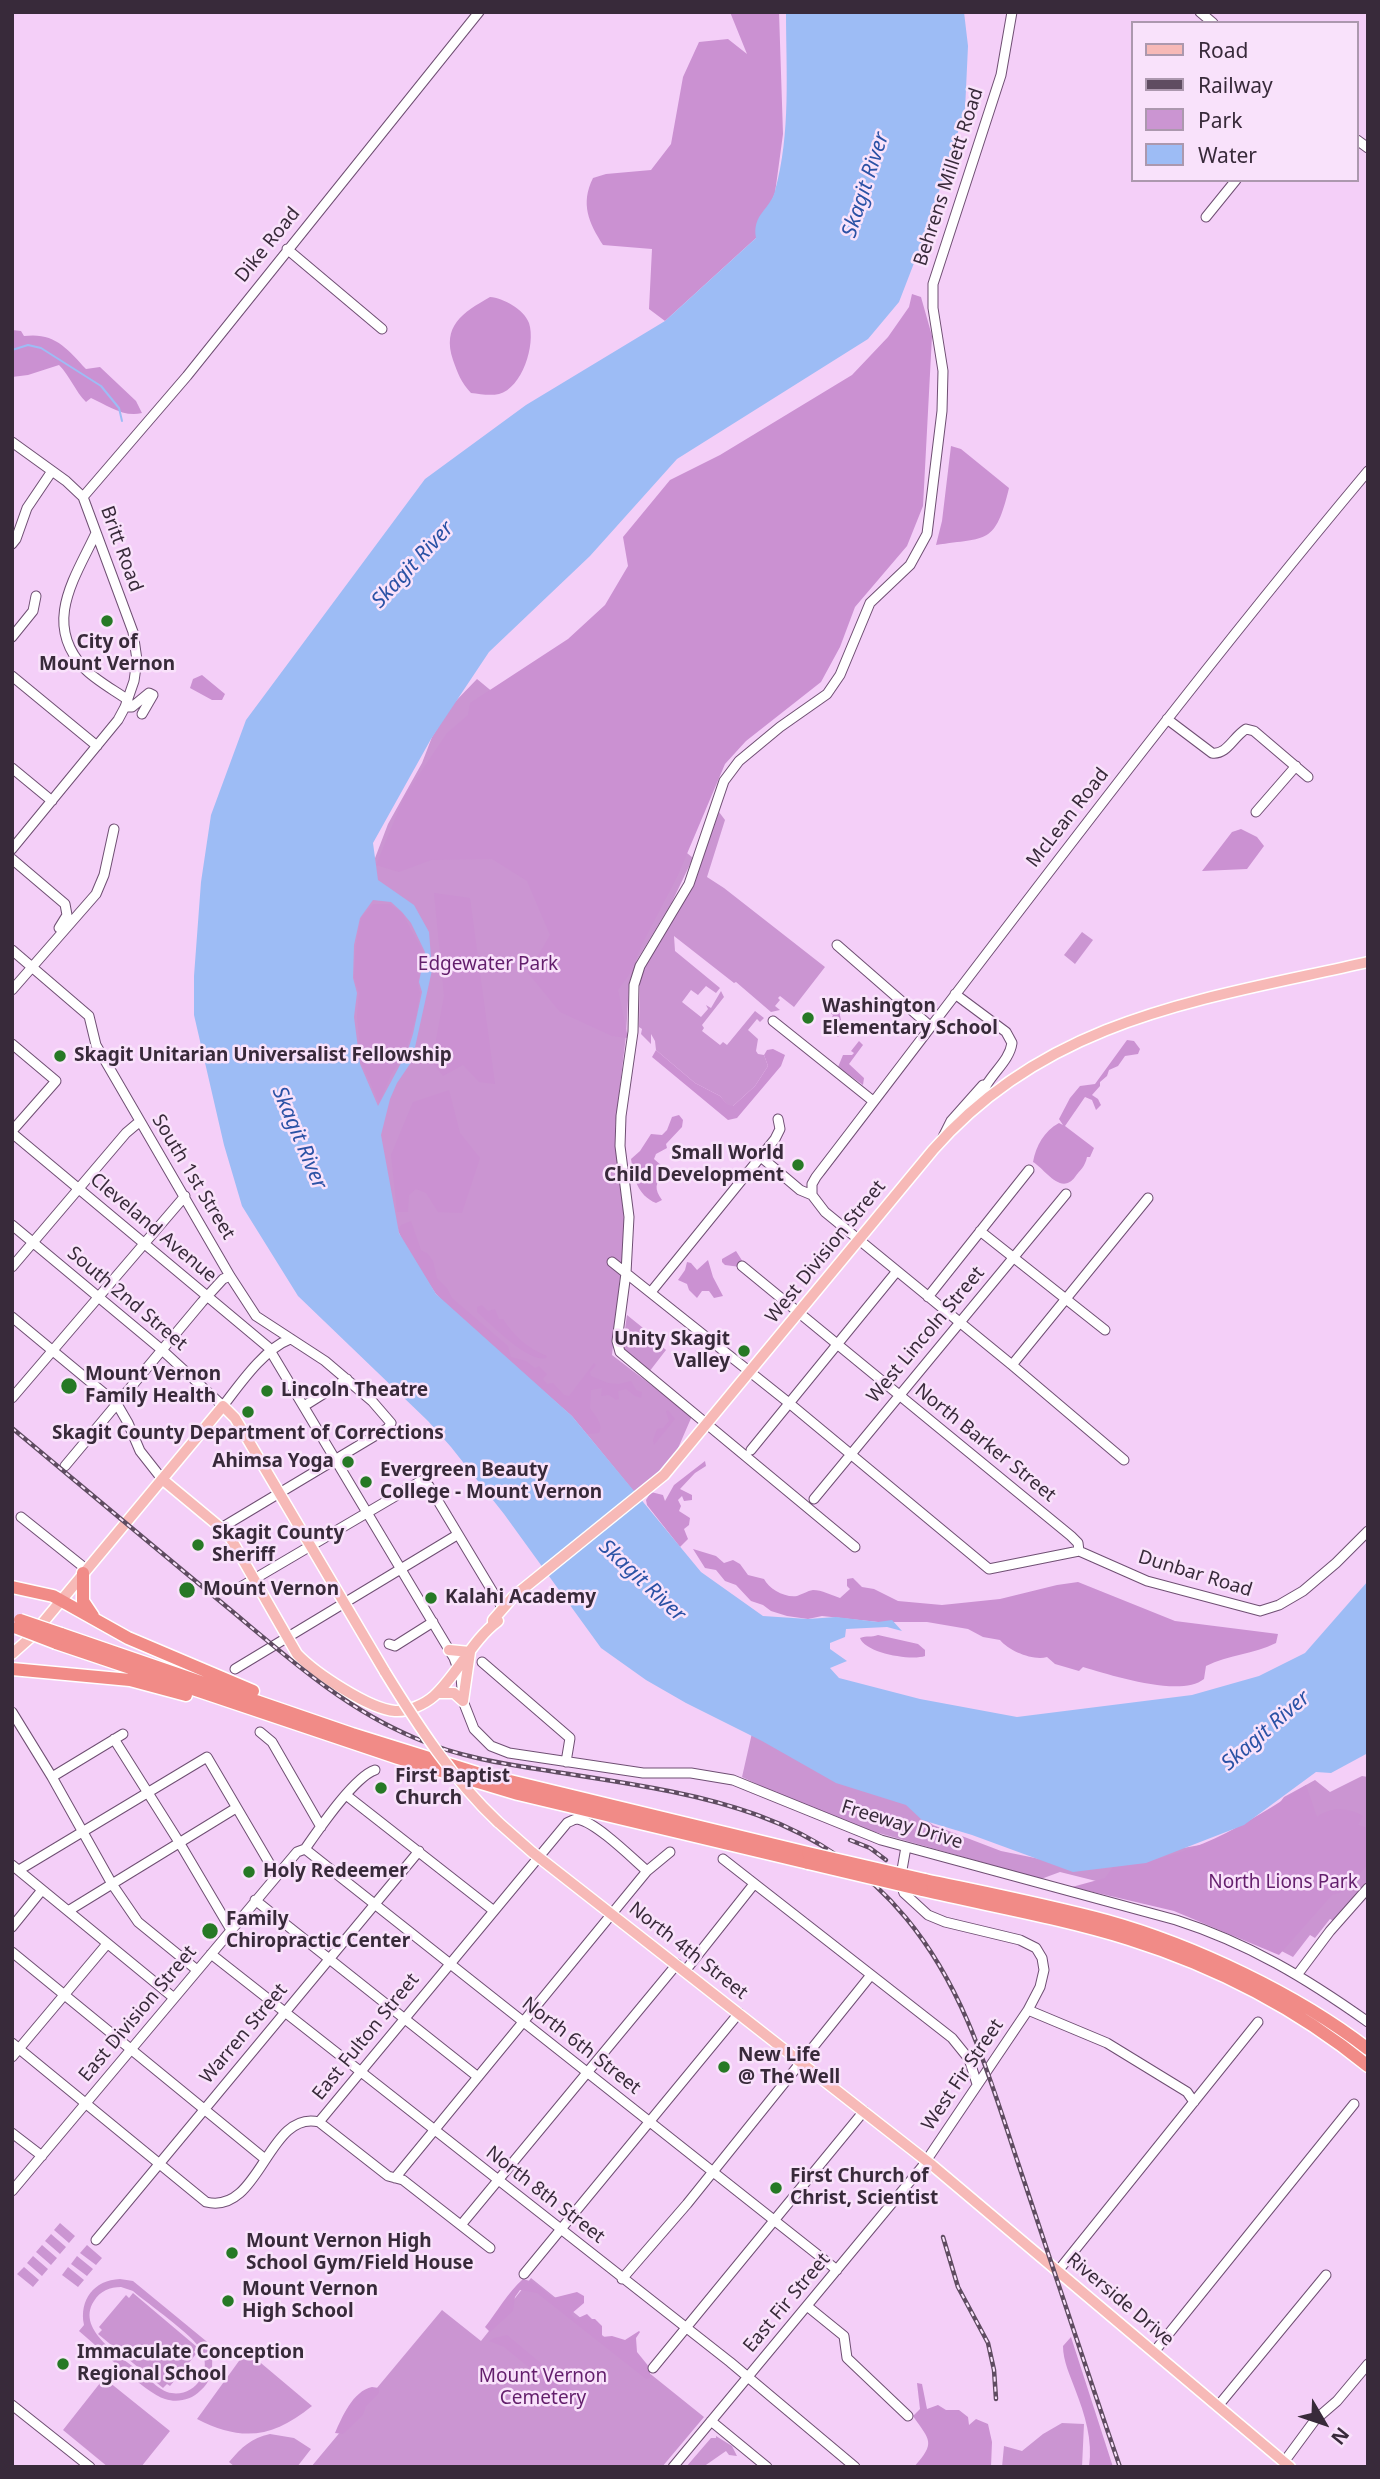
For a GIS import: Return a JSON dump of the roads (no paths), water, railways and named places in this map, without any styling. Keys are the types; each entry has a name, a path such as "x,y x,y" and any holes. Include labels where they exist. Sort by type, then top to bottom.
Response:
{"highway":[{"path":"85,1571 83,1601 100,1624"},
{"path":"12,1587 61,1600 128,1638 313,1719"},
{"path":"15,1623 398,1758 544,1801 808,1858 1100,1931 1187,1960 1232,1979 1314,2027 1368,2066"},
{"path":"58,1639 477,1773 808,1858"},
{"path":"12,1669 146,1684 241,1710 343,1745 398,1758"},
{"path":"923,1885 1107,1921 1168,1941 1223,1964 1304,2008 1368,2049"},
{"path":"1304,2008 1368,2055"}],"main road":[{"name":"West Division Street","path":"493,1625 503,1609 521,1592 664,1475 942,1140 983,1102 1023,1073 1080,1040 1124,1021 1204,999 1368,962"},
{"path":"12,1654 61,1600 223,1406"},
{"name":"South 2nd Street","path":"223,1406 235,1418 386,1672 441,1755"},
{"path":"162,1479 231,1539 297,1654 311,1669 381,1708 396,1711 409,1709 426,1702 437,1693 454,1693 463,1701"},
{"name":"West Division Street","path":"437,1693 521,1592"},
{"path":"449,1650 470,1652 463,1701"},
{"name":"North 4th Street","path":"441,1755 482,1807 539,1857 926,2161"},
{"name":"Riverside Drive","path":"926,2161 1287,2464"}],"street":[{"name":"Dike Road","path":"83,497 187,376 479,12"},
{"name":"Behrens Millett Road","path":"706,1425 620,1352 617,1341 626,1273 629,1217 620,1146 621,1116 633,1032 634,985 640,966 689,884 724,781 739,761 780,727 827,694 839,675 870,603 910,565 927,534 942,411 943,371 933,308 933,284 1001,75 1012,12"},
{"path":"1206,217 1234,182"},
{"path":"287,249 382,329"},
{"name":"Britt Road","path":"12,442 83,497 134,632 137,660 127,704"},
{"path":"12,544 27,508 52,471"},
{"name":"McLean Road","path":"812,1195 812,1184 816,1177 955,994 1167,719 1368,471"},
{"path":"96,533 66,595 63,617 69,649 86,670 132,707 149,693 153,695 142,714"},
{"path":"12,637 33,611 36,596"},
{"path":"12,676 97,746"},
{"path":"12,849 97,746 127,704"},
{"path":"1167,719 1217,754 1223,752 1236,735 1246,729 1254,731 1308,777"},
{"path":"1256,812 1296,766"},
{"path":"12,768 52,802"},
{"path":"12,990 96,894 104,875 114,829"},
{"path":"12,859 65,904 67,915 56,931 56,940"},
{"path":"837,945 931,1027"},
{"path":"12,950 32,967"},
{"name":"South 1st Street","path":"32,967 89,1016 96,1045 139,1122 256,1316 325,1361 372,1401 391,1425 335,1459"},
{"path":"942,1140 951,1121 1009,1054 1012,1043 1010,1037 955,994"},
{"path":"773,1021 873,1101"},
{"path":"12,1044 56,1081 12,1132"},
{"path":"983,1102 981,1099 987,1082"},
{"path":"651,1292 779,1133 778,1119"},
{"path":"12,1267 126,1133 139,1122"},
{"name":"Cleveland Avenue","path":"12,1132 270,1351"},
{"path":"761,1157 800,1190 812,1195 825,1212 1124,1460"},
{"path":"928,1297 1029,1170"},
{"name":"West Lincoln Street","path":"814,1499 1066,1194"},
{"path":"12,1398 185,1196"},
{"path":"1012,1365 1148,1198"},
{"name":"South 2nd Street","path":"12,1225 162,1350 223,1406"},
{"path":"980,1231 1105,1331"},
{"path":"612,1262 789,1403 989,1569 1079,1551"},
{"name":"North Barker Street","path":"742,1266 1071,1536 1078,1543 1079,1551"},
{"path":"751,1450 897,1271"},
{"path":"65,1466 207,1297 223,1279 230,1276"},
{"path":"12,1317 117,1404 140,1451 162,1479"},
{"path":"223,1406 270,1351 290,1339"},
{"path":"270,1351 402,1569 458,1668"},
{"path":"304,1406 347,1380"},
{"path":"706,1425 855,1547"},
{"path":"221,1528 335,1459"},
{"path":"239,1588 418,1482 423,1482 429,1486 503,1609"},
{"path":"21,1517 85,1571"},
{"name":"Dunbar Road","path":"1079,1551 1147,1581 1260,1611 1279,1605 1303,1591 1368,1531"},
{"path":"235,1669 457,1535"},
{"path":"388,1644 395,1646 433,1622"},
{"path":"482,1662 570,1738 566,1762"},
{"name":"Freeway Drive","path":"458,1668 463,1701 474,1729 491,1746 509,1752 643,1773 691,1773 733,1780 859,1833 1217,1933 1297,1975 1368,2022"},
{"path":"12,1713 52,1777 112,1884 138,1922 197,1970"},
{"path":"260,1732 272,1742 321,1827"},
{"path":"52,1777 118,1736 147,1791 230,1930"},
{"path":"174,1998 15,1868 83,1832 207,1757 271,1866 279,1873"},
{"name":"East Division Street","path":"12,2191 255,1900 297,1852 304,1849 357,1781 375,1770"},
{"path":"346,1795 494,1911"},
{"path":"68,1911 236,1808"},
{"name":"East Fulton Street","path":"159,2164 203,2200 212,2204 222,2204 237,2196 265,2159 299,2122 319,2122 567,1822 575,1819 611,1839 647,1871"},
{"name":"West Fir Street","path":"906,1847 900,1881 904,1893 928,1915 945,1922 1020,1940 1035,1948 1042,1958 1044,1970 1040,1987 1028,2010 926,2161"},
{"name":"North 6th Street","path":"304,1849 837,2270"},
{"name":"Warren Street","path":"96,2240 419,1851"},
{"path":"396,2178 647,1871 670,1852"},
{"path":"723,1859 952,2038 969,2059 977,2084"},
{"path":"461,2225 587,2073 754,1884"},
{"path":"1297,1975 1330,1931 1368,1888"},
{"path":"12,1927 42,1890"},
{"path":"255,1900 478,2077"},
{"path":"12,2057 16,2046 65,1995 107,1944"},
{"path":"12,1952 265,2159"},
{"name":"North 8th Street","path":"211,1954 748,2377 855,2467"},
{"path":"622,2279 871,1975"},
{"path":"1028,2010 1107,2042 1186,2092 1195,2102"},
{"path":"524,2274 739,2013"},
{"path":"1058,2271 1258,2022"},
{"path":"16,2046 159,2164"},
{"path":"1154,2352 1354,2104"},
{"path":"653,2368 864,2111"},
{"path":"319,2122 387,2176 403,2180 490,2248"},
{"path":"12,2133 42,2156"},
{"name":"East Fir Street","path":"673,2467 926,2161"},
{"path":"1218,2406 1326,2275"},
{"path":"807,2306 844,2336 847,2358 908,2416"},
{"path":"1287,2464 1315,2420 1337,2401 1368,2364"},
{"path":"12,2405 90,2467"},
{"path":"711,2421 767,2467"}],"water":[{"name":"Skagit River","path":"786,12 964,12 968,46 965,110 926,232 899,302 868,339 677,459 590,556 489,652 431,739 373,843 378,880 414,905 429,932 432,970 412,1061 390,1099 381,1135 399,1233 436,1294 572,1416 701,1572 763,1616 808,1619 836,1617 878,1622 892,1620 902,1631 887,1627 846,1629 845,1637 830,1643 830,1649 847,1661 830,1668 839,1678 920,1699 1017,1717 1192,1695 1259,1676 1305,1653 1368,1581 1368,1753 1331,1773 1316,1772 1244,1825 1146,1863 1073,1872 922,1820 906,1805 836,1783 762,1741 686,1703 646,1680 601,1648 504,1514 451,1447 428,1421 298,1296 242,1206 224,1145 194,1015 201,882 211,815 246,720 425,479 526,405 665,321 756,238 755,230 759,218 775,191 786,125","holes":["373,900 391,902 411,923 425,952 419,982 422,992 413,1034 408,1050 378,1106 360,1064 354,1017 357,993 353,978 354,945 360,918"]}],"waterway":[{"path":"12,350 28,345 41,348 101,386 119,408 122,421"}],"railway":[{"path":"12,1428 293,1662 339,1696 389,1726 431,1745 481,1759 650,1787 744,1810 788,1828 830,1850 869,1880 906,1918 927,1945 960,2004 997,2098 1120,2467"},
{"path":"850,1840 870,1848 886,1860"},
{"path":"943,2237 958,2287 988,2343 994,2370 996,2399"}],"place":[{"name":"City of Mount Vernon","path":"107,621"},
{"name":"Washington Elementary School","path":"808,1018"},
{"name":"Skagit Unitarian Universalist Fellowship","path":"60,1056"},
{"name":"Small World Child Development","path":"798,1165"},
{"name":"Unity Skagit Valley","path":"744,1351"},
{"name":"Mount Vernon Family Health","path":"69,1386"},
{"name":"Lincoln Theatre","path":"267,1391"},
{"name":"Skagit County Department of Corrections","path":"248,1412"},
{"name":"Ahimsa Yoga","path":"348,1462"},
{"name":"Evergreen Beauty College - Mount Vernon","path":"366,1482"},
{"name":"Skagit County Sheriff","path":"198,1545"},
{"name":"Mount Vernon","path":"187,1590"},
{"name":"Kalahi Academy","path":"431,1598"},
{"name":"First Baptist Church","path":"381,1788"},
{"name":"Holy Redeemer","path":"249,1872"},
{"name":"Family Chiropractic Center","path":"210,1931"},
{"name":"New Life @ The Well","path":"724,2067"},
{"name":"First Church of Christ, Scientist","path":"776,2188"},
{"name":"Mount Vernon High School Gym/Field House","path":"232,2253"},
{"name":"Mount Vernon High School","path":"228,2301"},
{"name":"Immaculate Conception Regional School","path":"63,2364"}],"park label":[{"name":"Edgewater Park","path":"488,965"},
{"name":"North Lions Park","path":"1283,1883"},
{"name":"Mount Vernon Cemetery","path":"543,2388"}]}
